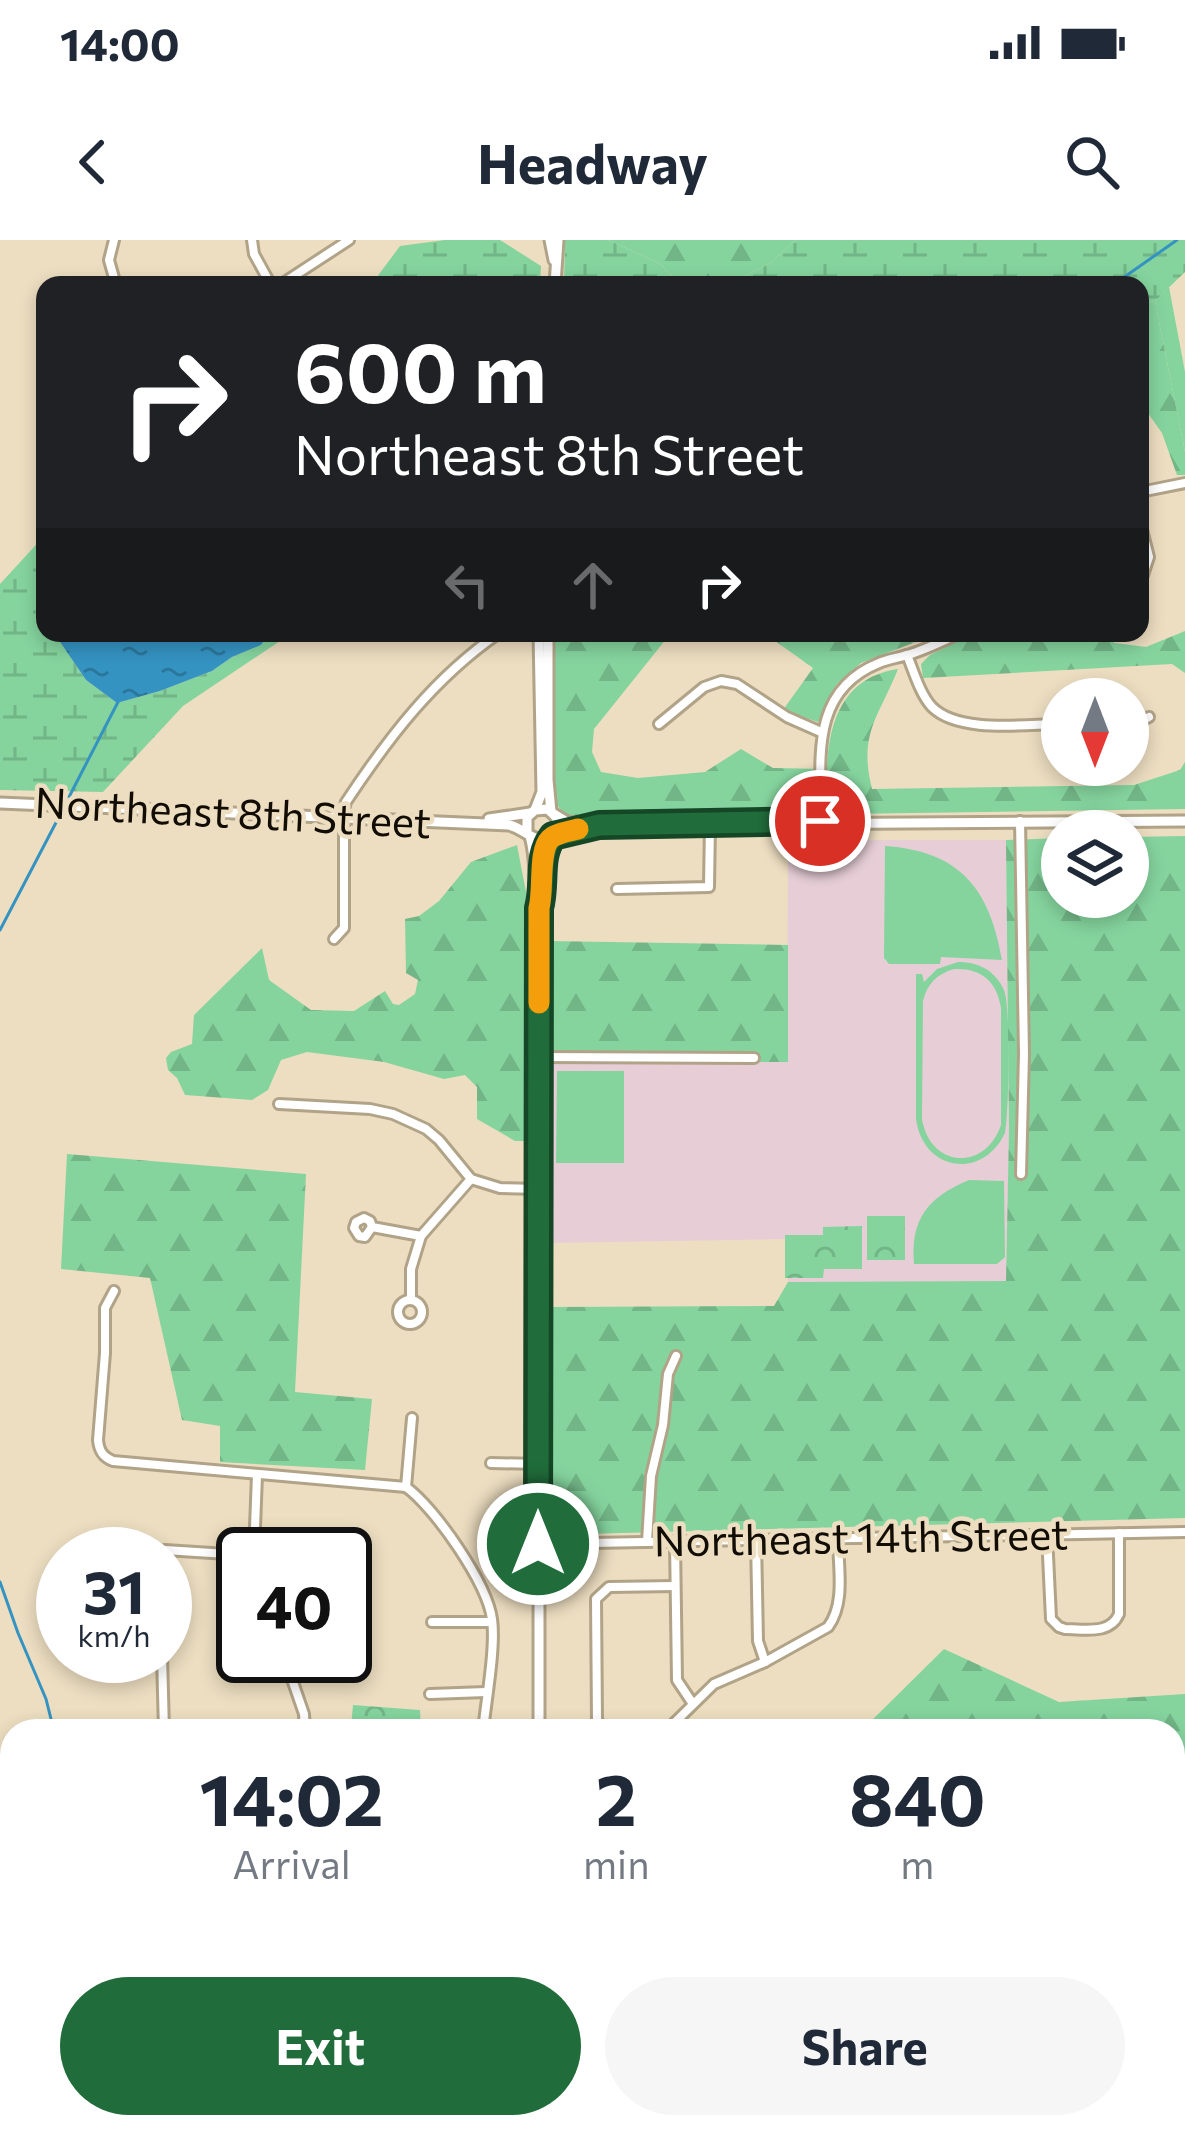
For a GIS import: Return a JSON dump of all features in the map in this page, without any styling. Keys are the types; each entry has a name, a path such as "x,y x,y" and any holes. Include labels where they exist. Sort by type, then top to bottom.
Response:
{"street":[{"path":"112,276 114,240"},
{"path":"252,240 266,276"},
{"path":"294,276 350,240"},
{"path":"554,240 555,276"},
{"path":"1149,490 1185,483"},
{"path":"334,939 344,928 346,802 422,699 488,642"},
{"path":"539,1719 539,908 534,852 525,823 542,792 544,642"},
{"path":"539,908 545,847 558,827 548,780 544,642"},
{"path":"820,821 821,732 830,708 851,680 873,665 938,642"},
{"path":"907,655 926,698 943,715 974,724 1041,724"},
{"path":"658,724 704,687 721,681 737,684 787,718 821,732"},
{"name":"Northeast 8th Street","path":"0,803 509,825 528,834"},
{"path":"532,811 543,808 567,822 599,825 1185,820"},
{"name":"Northeast 8th Street","path":"467,823 532,811"},
{"path":"1020,821 1021,1174"},
{"path":"617,889 709,887 710,823"},
{"path":"528,834 542,841 599,825"},
{"path":"539,1057 754,1058"},
{"path":"279,1104 393,1114 439,1140 471,1180 500,1188 538,1190"},
{"path":"411,1300 411,1269 421,1236 471,1180"},
{"path":"372,1227 421,1236"},
{"path":"114,1291 105,1309 98,1440 102,1454 113,1461 406,1487 426,1504 482,1588 492,1622 484,1719"},
{"path":"647,1542 651,1475 668,1374 676,1356"},
{"path":"406,1487 412,1418"},
{"path":"491,1463 538,1463"},
{"path":"255,1527 257,1474"},
{"name":"Northeast 14th Street","path":"538,1544 1185,1532"},
{"path":"1047,1534 1053,1622 1065,1629 1106,1629 1118,1614 1118,1533"},
{"path":"678,1719 714,1684 828,1628 839,1603 838,1538"},
{"path":"756,1540 758,1641 765,1662"},
{"path":"675,1542 677,1680 693,1704"},
{"path":"597,1719 596,1599 600,1592 609,1587 675,1586"},
{"path":"433,1622 492,1622"},
{"path":"163,1683 164,1719"},
{"path":"293,1683 304,1719"},
{"path":"430,1694 486,1692"}],"shaded area":[{"path":"788,840 1006,840 1006,1282 788,1282 787,1239 550,1243 550,1062 787,1062"}],"green space":[{"path":"500,240 541,266 540,276 378,276 400,246"},
{"path":"565,240 608,240 659,263 672,276 564,276"},
{"path":"608,240 796,240 769,264 744,276 672,276 659,263"},
{"path":"796,240 1185,240 1185,272 1149,302 1149,276 744,276 769,264"},
{"path":"1169,287 1185,372 1185,452 1155,301"},
{"path":"1155,301 1185,452 1185,475 1177,475 1162,433 1149,415 1149,302"},
{"path":"36,545 36,642 60,642 86,680 117,703 212,671 263,642 279,642 183,706 103,792 0,790 0,584"},
{"path":"1185,631 1185,673 1172,664 923,678 921,664 957,642 1113,642 1146,647"},
{"path":"555,642 664,642 594,729 592,752 601,772 638,778 705,772 741,749 773,768 827,769 836,718 852,691 864,681 898,669 869,739 872,789 1149,786 1149,780 1180,770 1185,762 1185,809 585,818 565,815 557,805"},
{"path":"777,642 916,642 861,663 837,684 818,722 783,710 813,668"},
{"path":"1185,836 1185,1518 549,1535 548,1307 774,1306 788,1282 1006,1281 1006,840 1041,839 1041,918 1149,918 1149,837"},
{"path":"517,845 530,913 530,1141 515,1141 477,1119 477,1087 465,1075 444,1079 384,1062 307,1052 281,1060 268,1090 252,1100 185,1095 168,1070 166,1058 192,1044 194,1015 262,948 269,980 311,1010 354,1011 385,991 399,1005 415,994 418,980 406,973 405,919 419,916 439,901 471,862"},
{"path":"885,846 933,856 967,878 989,913 1002,960 941,957 940,964 889,964 884,958"},
{"path":"548,941 788,945 788,1062 550,1062"},
{"path":"958,962 979,966 996,977 1006,1000 1005,1133 995,1148 969,1163 954,1164 930,1150 916,1119 916,974 922,974 924,982 937,969","holes":["964,969 986,978 999,999 1001,1125 983,1151 959,1158 935,1147 922,1119 923,1001 938,977"]},
{"path":"557,1071 624,1071 624,1163 556,1163"},
{"path":"67,1154 306,1174 295,1392 372,1399 365,1470 220,1462 220,1426 182,1420 150,1278 61,1269"},
{"path":"969,1180 1004,1181 1005,1257 997,1264 914,1264 915,1234 925,1212 943,1194"},
{"path":"867,1216 905,1216 905,1260 867,1260"},
{"path":"862,1226 862,1269 824,1269 823,1278 785,1278 785,1235 823,1235 823,1227"},
{"path":"944,1649 1059,1702 1185,1694 1185,1719 873,1719"},
{"path":"353,1705 420,1710 420,1719 352,1719"}],"water":[{"path":"60,642 263,642 212,671 117,703 86,680"}],"waterway":[{"path":"1126,276 1177,240"},
{"path":"69,797 118,702"},
{"path":"0,930 61,813"},
{"path":"0,1582 51,1719"}],"slow traffic":[{"path":"539,1003 539,908 545,847 553,836 578,829"}],"route":[{"path":"538,1544 539,908 545,847 553,836 599,825 820,821"}]}
